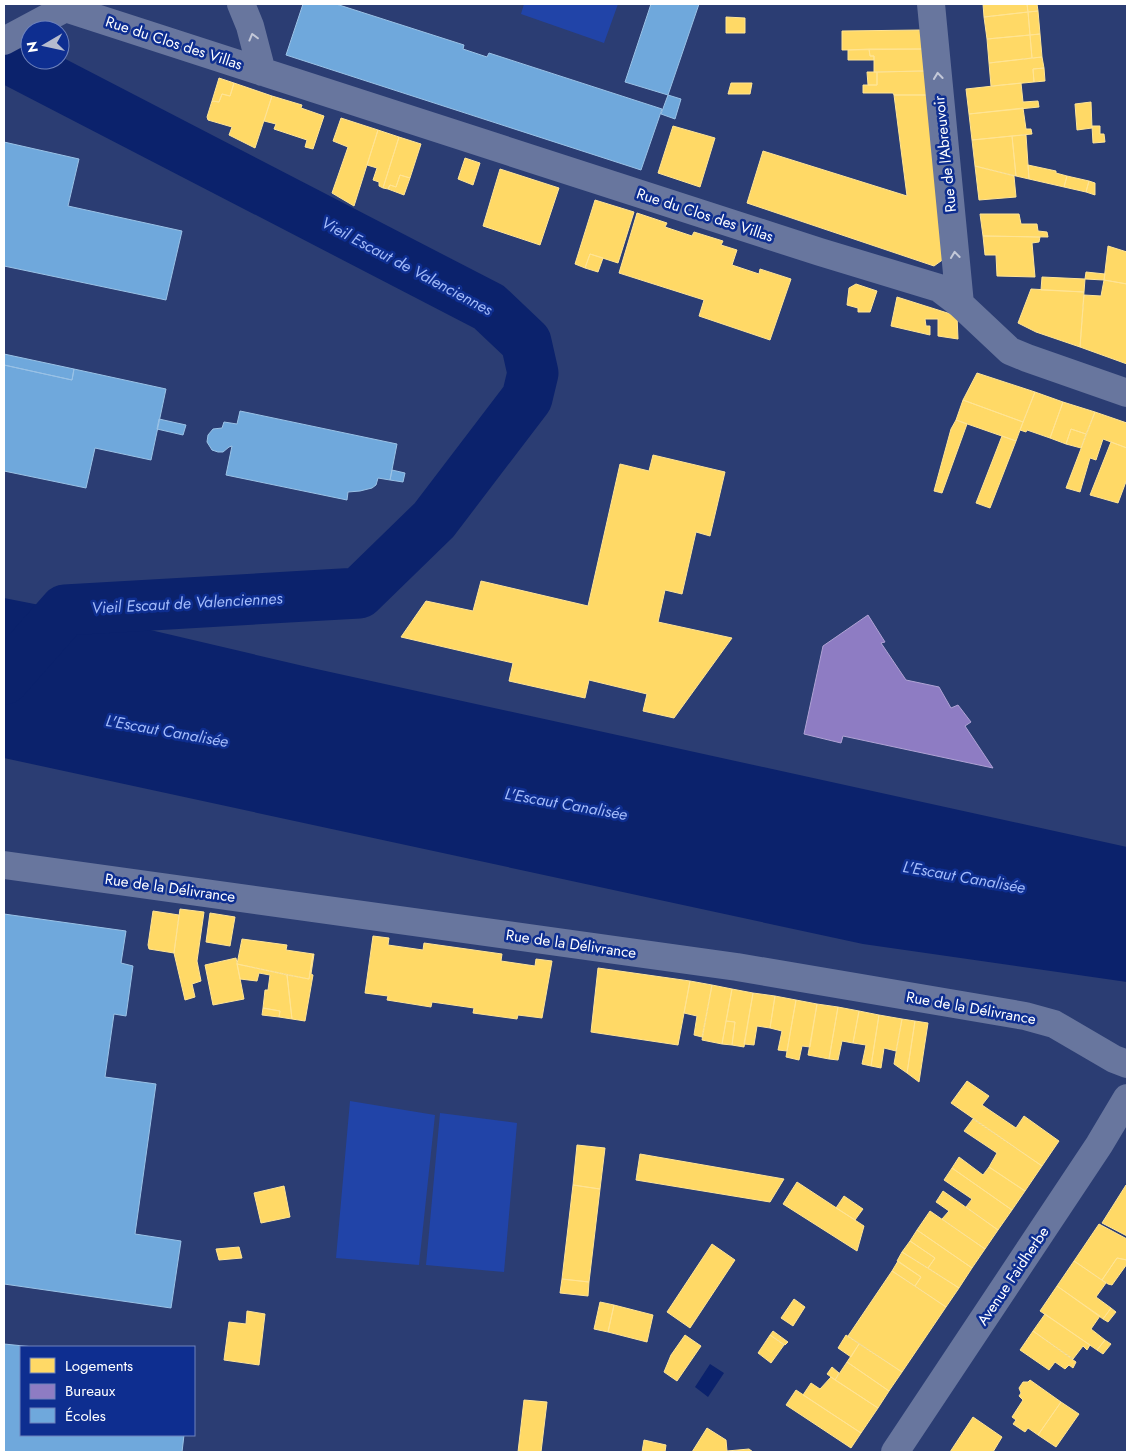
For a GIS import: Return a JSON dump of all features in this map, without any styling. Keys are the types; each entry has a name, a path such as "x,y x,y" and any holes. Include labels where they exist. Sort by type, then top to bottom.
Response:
{"street":[{"name":"Rue du Clos des Villas","path":"241,4 250,26 262,72"},
{"name":"Rue de l'Abreuvoir","path":"931,4 960,304"},
{"name":"Rue du Clos des Villas","path":"65,5 262,72 811,250 932,285 946,292 1010,351 1127,393"},
{"path":"4,41 65,5"},
{"name":"Rue de la Délivrance","path":"4,865 737,968 1025,1016 1054,1024 1127,1064"},
{"name":"Avenue Faidherbe","path":"895,1452 1099,1145 1127,1098"}],"shaded area":[{"path":"524,4 618,4 604,43 521,14"},
{"path":"350,1101 435,1115 419,1265 336,1258"},
{"path":"440,1113 517,1123 504,1272 426,1265"}],"water":[{"name":"L'Escaut Canalisée","path":"4,598 65,610 312,668 1127,847 1127,982 863,944 4,758"},
{"path":"710,1364 724,1373 708,1397 695,1387"}],"building: Logements":[{"path":"983,4 1027,4 1028,12 984,17"},
{"path":"1027,4 1037,4 1038,11 1028,12"},
{"path":"1038,11 1040,34 1030,35 1028,12"},
{"path":"1028,12 1030,35 987,39 984,17"},
{"path":"726,17 745,18 745,33 726,33"},
{"path":"921,30 923,49 842,50 842,31"},
{"path":"1040,34 1042,57 1032,58 1030,35"},
{"path":"1030,35 1032,58 989,63 987,39"},
{"path":"869,49 923,49 925,71 874,72 874,56 870,56"},
{"path":"869,49 870,56 874,56 874,60 848,60 848,50"},
{"path":"1042,57 1044,68 1033,69 1034,82 991,86 989,63"},
{"path":"1044,68 1045,81 1034,82 1033,69"},
{"path":"925,71 928,95 863,93 863,85 877,85 877,72"},
{"path":"867,72 877,72 877,85 868,85"},
{"path":"219,78 234,83 230,96 222,94 219,102 213,102 212,101"},
{"path":"234,83 272,96 255,148 229,135 232,127 208,120 207,117 212,101 219,102 222,94 230,96"},
{"path":"731,83 752,83 750,94 728,94"},
{"path":"1021,83 1023,102 1038,101 1039,107 969,114 966,89"},
{"path":"894,95 928,95 948,256 934,266 747,203 763,151 907,196"},
{"path":"272,96 302,105 301,108 324,116 313,149 305,147 307,140 274,129 276,124 264,121"},
{"path":"1091,102 1092,128 1077,130 1075,104"},
{"path":"1023,108 1026,129 1031,129 1032,134 972,140 969,114"},
{"path":"341,118 378,130 354,206 332,193 348,147 333,141"},
{"path":"673,126 715,138 700,187 658,173"},
{"path":"1092,126 1100,126 1100,134 1104,134 1105,142 1093,143"},
{"path":"378,130 399,137 383,188 379,186 379,182 373,180 377,168 367,165"},
{"path":"1026,135 1029,179 1016,176 1012,136"},
{"path":"1012,136 1016,176 975,166 972,140"},
{"path":"399,137 421,144 410,178 400,175 396,187 390,185 388,189 383,188"},
{"path":"465,158 480,163 473,185 458,179"},
{"path":"1028,165 1056,171 1056,173 1067,176 1064,187 1029,179"},
{"path":"975,166 1014,176 1016,197 979,200"},
{"path":"500,169 559,188 540,245 483,226"},
{"path":"400,175 410,178 404,195 388,189 390,185 396,187"},
{"path":"1067,176 1089,181 1086,192 1064,187"},
{"path":"1089,181 1095,183 1095,195 1086,192"},
{"path":"595,200 634,212 618,263 590,254 585,268 575,264"},
{"path":"637,213 667,223 665,227 692,236 694,232 723,241 721,245 737,250 732,265 759,274 760,269 791,279 770,340 699,316 704,300 619,273"},
{"path":"980,214 1019,214 1021,224 1037,224 1038,231 1047,232 1048,237 983,236"},
{"path":"983,236 1040,237 1039,242 1032,243 1035,277 997,276 996,255 985,255"},
{"path":"1108,246 1127,252 1127,284 1104,280"},
{"path":"590,254 603,258 598,272 585,268"},
{"path":"1086,272 1105,274 1104,280 1085,279"},
{"path":"1042,277 1085,279 1084,292 1041,290"},
{"path":"1104,280 1127,284 1127,364 1080,347 1084,295 1101,296"},
{"path":"856,284 877,291 870,312 858,312 858,308 847,305 849,288"},
{"path":"1031,289 1084,292 1080,347 1036,332 1018,323"},
{"path":"897,297 957,316 958,339 938,336 938,319 925,319 926,326 930,326 930,335 891,326"},
{"path":"977,373 1035,392 1023,422 963,400"},
{"path":"1035,392 1063,402 1050,438 1027,430 1026,432 1020,430"},
{"path":"963,400 1023,422 1016,441 956,420"},
{"path":"1063,402 1095,412 1086,434 1071,429 1066,444 1050,438"},
{"path":"1095,412 1127,423 1127,448 1103,439 1096,460 1090,458 1080,492 1066,488"},
{"path":"956,420 967,424 942,493 934,491 951,429"},
{"path":"1071,429 1086,434 1081,448 1066,444"},
{"path":"1002,436 1016,441 990,508 976,503"},
{"path":"1111,442 1127,448 1127,479 1118,503 1090,495"},
{"path":"653,455 725,472 710,536 696,532 682,594 665,590 658,622 732,638 674,718 643,711 647,694 589,680 585,698 509,681 513,663 401,637 426,601 473,611 481,581 588,606 620,464 649,471"},
{"path":"180,909 204,912 197,961 201,981 192,984 195,997 185,1000 174,953"},
{"path":"153,911 179,915 174,953 149,949"},
{"path":"210,913 235,917 230,946 206,942"},
{"path":"373,936 389,938 388,945 423,950 424,943 502,954 501,961 535,966 536,959 552,961 542,1018 518,1015 517,1019 473,1013 474,1008 432,1002 431,1007 387,1000 388,996 365,993"},
{"path":"242,939 287,945 286,950 313,954 309,979 237,964"},
{"path":"313,954 311,974 313,975 305,1021 292,1019 287,975 309,979"},
{"path":"236,958 244,999 213,1005 205,965"},
{"path":"237,964 287,975 292,1019 279,1017 280,1011 263,1008 265,990 268,990 270,975 259,973 257,981 240,979"},
{"path":"598,968 690,981 678,1045 591,1032"},
{"path":"690,981 712,985 702,1037 694,1035 697,1016 684,1013"},
{"path":"712,985 732,989 722,1044 702,1040"},
{"path":"732,989 753,993 744,1047 732,1045 735,1022 726,1021"},
{"path":"753,993 775,996 770,1028 757,1026 754,1045 744,1044"},
{"path":"775,996 796,1000 787,1051 778,1050 782,1031 770,1028"},
{"path":"796,1000 817,1004 810,1047 802,1046 799,1060 786,1057"},
{"path":"817,1004 838,1007 829,1059 808,1055"},
{"path":"838,1007 859,1011 853,1043 842,1041 838,1060 829,1059"},
{"path":"263,1008 280,1011 279,1017 262,1015"},
{"path":"859,1011 879,1015 871,1066 862,1064 866,1045 853,1043"},
{"path":"879,1015 902,1019 896,1051 884,1048 881,1068 871,1066"},
{"path":"902,1019 915,1021 907,1073 894,1064"},
{"path":"726,1021 735,1022 732,1045 722,1044"},
{"path":"915,1021 928,1023 919,1082 907,1073"},
{"path":"967,1081 989,1096 982,1105 1016,1128 1024,1116 1059,1141 1042,1166 951,1103"},
{"path":"973,1119 1042,1166 1025,1191 989,1167 997,1153 964,1131"},
{"path":"577,1145 605,1148 600,1189 573,1185"},
{"path":"640,1154 784,1179 770,1202 636,1180"},
{"path":"959,1157 983,1175 989,1167 1025,1191 1012,1210 952,1168"},
{"path":"952,1168 1012,1210 998,1230 966,1207 972,1199 944,1180"},
{"path":"797,1182 864,1226 857,1251 783,1204"},
{"path":"573,1185 600,1189 589,1282 562,1279"},
{"path":"284,1186 290,1217 261,1223 254,1193"},
{"path":"1127,1186 1127,1236 1102,1223"},
{"path":"943,1191 998,1230 985,1249 942,1219 949,1211 936,1202"},
{"path":"844,1196 863,1209 855,1220 836,1208"},
{"path":"930,1211 985,1249 972,1268 917,1230"},
{"path":"1099,1224 1127,1239 1127,1260 1117,1258 1102,1280 1074,1261"},
{"path":"917,1230 972,1268 959,1288 928,1268 935,1258 910,1241"},
{"path":"910,1241 935,1258 928,1268 902,1252"},
{"path":"712,1244 735,1260 690,1328 667,1312"},
{"path":"239,1247 242,1258 219,1260 216,1249"},
{"path":"902,1252 959,1288 946,1307 915,1286 921,1277 897,1261"},
{"path":"1117,1258 1127,1260 1127,1264 1112,1285 1108,1284 1102,1280"},
{"path":"898,1261 921,1277 915,1286 892,1271"},
{"path":"1074,1261 1106,1283 1096,1297 1111,1308 1103,1319 1057,1286"},
{"path":"892,1271 946,1307 902,1372 848,1336"},
{"path":"562,1279 589,1282 588,1296 560,1293"},
{"path":"1057,1286 1100,1316 1091,1329 1105,1340 1097,1350 1040,1311"},
{"path":"794,1299 805,1307 793,1326 781,1318"},
{"path":"600,1302 614,1305 608,1332 594,1329"},
{"path":"614,1305 653,1315 647,1342 608,1332"},
{"path":"1111,1308 1116,1312 1108,1322 1103,1319"},
{"path":"247,1311 265,1314 259,1365 224,1360 229,1322 246,1324"},
{"path":"1045,1314 1090,1345 1087,1350 1083,1346 1073,1359 1033,1331"},
{"path":"773,1331 788,1342 785,1345 770,1335"},
{"path":"1033,1331 1076,1362 1073,1368 1069,1365 1065,1369 1055,1362 1049,1370 1020,1350"},
{"path":"685,1335 701,1346 677,1381 664,1372 671,1355"},
{"path":"770,1335 784,1345 771,1363 758,1353"},
{"path":"846,1335 859,1344 851,1357 838,1348"},
{"path":"1105,1340 1111,1344 1103,1354 1097,1350"},
{"path":"859,1344 902,1372 889,1391 847,1362"},
{"path":"847,1362 889,1391 878,1408 835,1380"},
{"path":"832,1367 839,1373 835,1380 827,1374"},
{"path":"831,1377 878,1408 861,1433 803,1395 811,1383 820,1389"},
{"path":"1030,1380 1061,1402 1038,1435 1028,1428 1025,1432 1013,1424 1016,1420 1012,1417 1023,1400 1019,1396 1021,1393 1019,1388 1023,1382"},
{"path":"796,1390 861,1433 851,1448 786,1405"},
{"path":"524,1400 547,1402 541,1452 518,1452"},
{"path":"1061,1402 1079,1414 1056,1447 1038,1435"},
{"path":"973,1417 1002,1437 993,1452 950,1452"},
{"path":"707,1428 726,1440 727,1451 749,1449 753,1452 692,1452"},
{"path":"644,1440 666,1445 665,1452 642,1452"}],"building: Bureaux":[{"path":"868,615 885,642 881,643 906,680 939,687 951,708 958,705 971,722 965,726 993,768 843,736 841,743 804,734 823,646"}],"building: Écoles":[{"path":"303,4 336,4 464,45 463,49 487,57 489,53 662,109 641,170 286,55"},
{"path":"651,4 699,4 668,95 625,82"},
{"path":"668,95 681,99 675,119 661,114"},
{"path":"4,142 79,159 68,206 182,231 166,300 4,266"},
{"path":"4,354 74,369 72,380 4,365"},
{"path":"4,365 72,380 74,369 166,389 151,460 95,448 86,488 4,471"},
{"path":"240,411 397,444 390,480 378,478 376,485 372,488 348,492 347,500 226,475 232,446 223,452 212,450 207,442 208,435 213,429 222,428 224,422 237,424"},
{"path":"159,419 186,425 183,435 157,429"},
{"path":"392,470 405,473 403,482 390,480"},
{"path":"4,914 126,931 121,963 133,966 126,1016 114,1014 105,1077 156,1084 135,1234 181,1241 171,1308 4,1284"},
{"path":"4,1344 24,1346 20,1346 20,1436 184,1436 182,1452 4,1452"}],"waterway":[{"name":"Vieil Escaut de Valenciennes","path":"4,56 489,307 526,342 533,373 527,398 434,520 359,593 65,610 4,679"}]}
